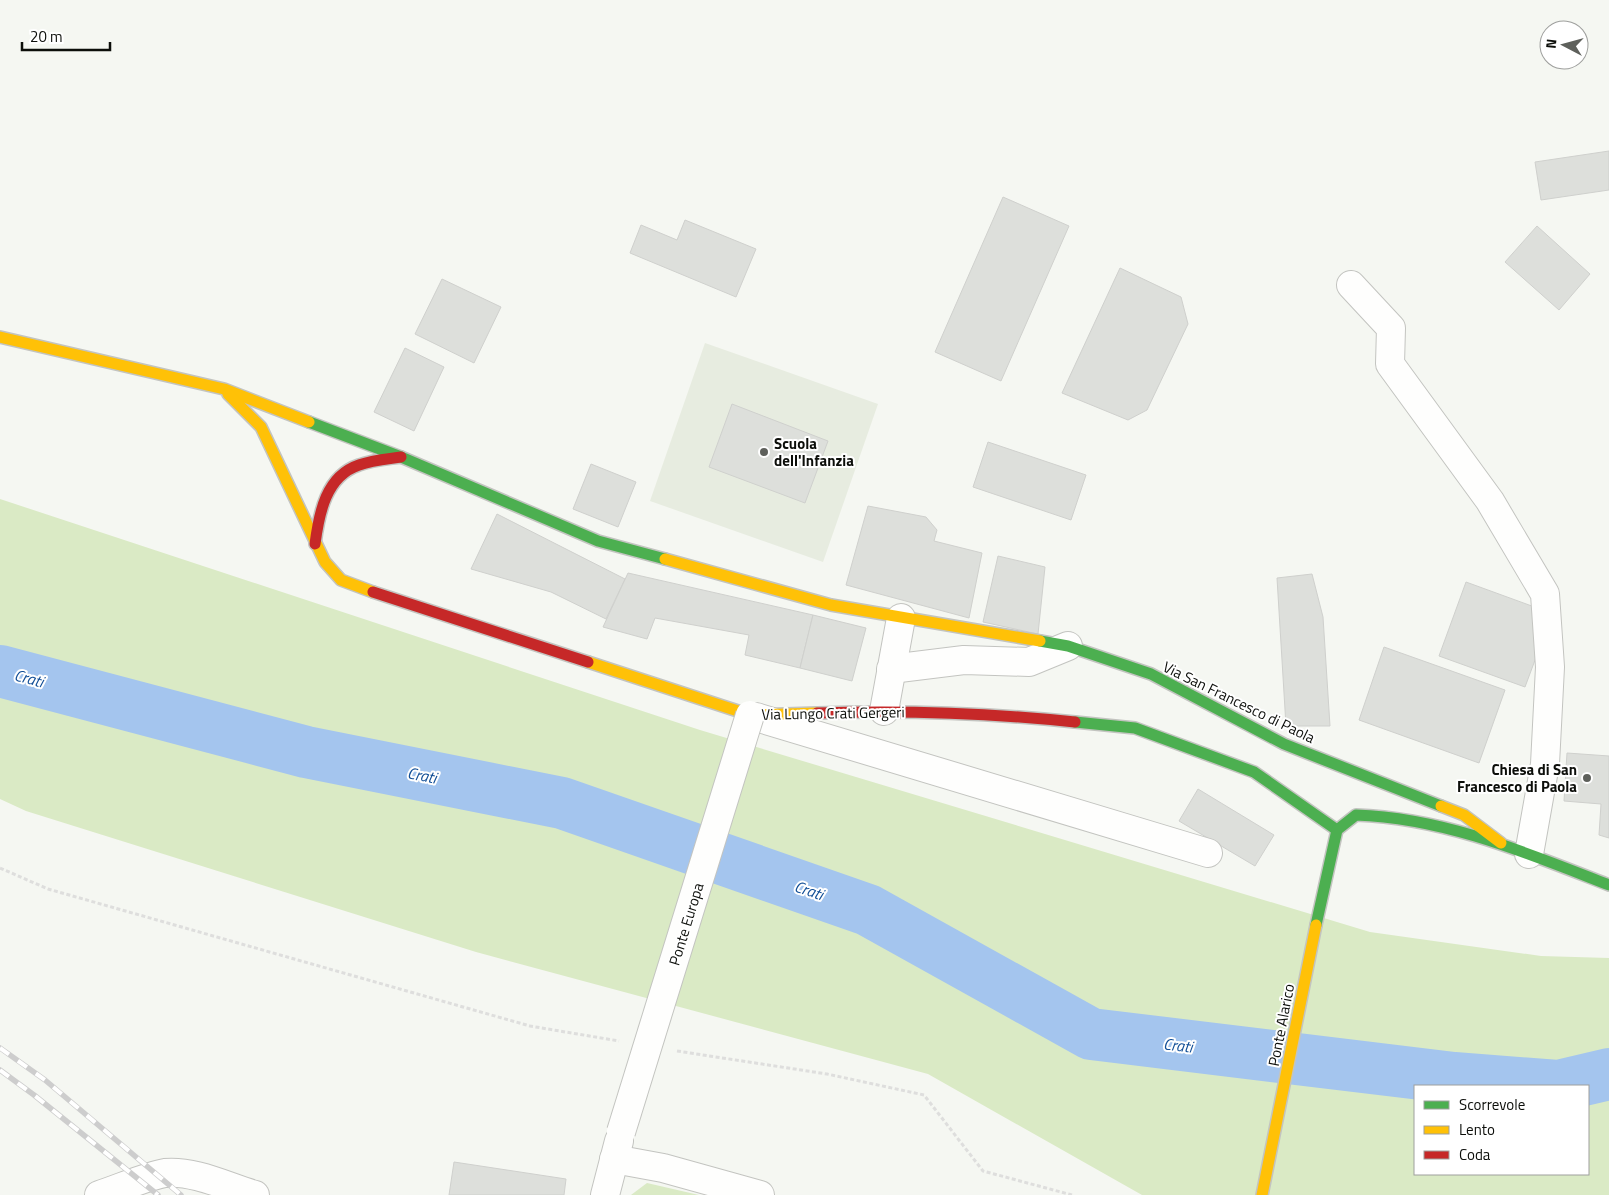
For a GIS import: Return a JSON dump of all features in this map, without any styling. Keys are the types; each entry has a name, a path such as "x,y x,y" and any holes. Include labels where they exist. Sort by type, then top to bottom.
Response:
{"street":[{"path":"1352,285 1390,328 1390,364 1490,501 1545,594 1550,667 1545,764 1529,854"},
{"name":"Via San Francesco di Paola","path":"0,338 224,389 400,457 598,541 831,605 1068,646 1151,674 1284,744 1464,815 1501,843"},
{"path":"224,389 260,427 315,544 325,562 341,580 641,681 750,715"},
{"path":"315,544 318,520 327,493 339,477 357,466 400,457"},
{"path":"884,711 900,618"},
{"path":"891,669 964,660 1029,662 1068,646"},
{"name":"Via Lungo Crati Gergeri","path":"750,715 884,711 1022,716 1135,728 1254,772 1337,830"},
{"name":"Via Lungo Crati Gergeri","path":"750,715 1208,853"},
{"name":"Ponte Europa","path":"605,1195 621,1132 750,715"},
{"path":"1337,830 1356,815 1386,816 1410,820 1501,843 1609,885"},
{"name":"Ponte Alarico","path":"1262,1195 1337,830"},
{"path":"614,1159 663,1168 760,1195"},
{"path":"100,1195 164,1173 180,1173 254,1195"}],"path":[{"path":"0,868 48,889 520,1023 624,1042"},
{"path":"670,1050 827,1074 924,1095 983,1171 1072,1195"}],"shaded area":[{"name":"Scuola dell'Infanzia","path":"705,343 878,404 823,562 650,501"}],"green space":[{"path":"0,499 700,730 1370,932 1541,956 1609,958 1609,1195 1142,1195 928,1074 476,952 26,811 0,799"},
{"path":"647,1183 699,1195 631,1195"}],"building":[{"path":"1609,151 1609,190 1541,200 1535,162"},
{"path":"1003,197 1069,226 1001,381 935,352"},
{"path":"685,220 756,249 736,297 630,253 641,225 677,240"},
{"path":"1537,226 1590,274 1559,310 1505,262"},
{"path":"1120,268 1181,297 1188,324 1147,410 1128,420 1062,393"},
{"path":"442,279 501,307 474,363 415,334"},
{"path":"405,348 444,367 414,431 374,412"},
{"path":"732,404 828,441 805,503 709,467"},
{"path":"988,442 1086,475 1071,520 973,487"},
{"path":"591,464 636,482 618,527 573,509"},
{"path":"868,506 926,517 937,530 934,541 982,553 969,618 846,585"},
{"path":"497,514 625,579 606,619 551,592 471,569"},
{"path":"998,556 1045,567 1038,634 983,622"},
{"path":"628,573 813,615 800,668 745,655 749,635 655,618 647,639 603,627"},
{"path":"1312,574 1323,617 1330,726 1286,726 1277,578"},
{"path":"1466,582 1540,609 1541,644 1525,687 1439,656"},
{"path":"813,615 866,628 852,681 800,668"},
{"path":"1384,647 1505,690 1479,763 1359,720"},
{"name":"Chiesa di San Francesco di Paola","path":"1567,753 1609,756 1609,838 1599,835 1601,804 1564,801"},
{"path":"1198,789 1274,835 1255,866 1179,821"},
{"path":"454,1162 566,1179 564,1195 449,1195"}],"waterway":[{"name":"Crati","path":"0,671 306,752 562,803 868,910 1091,1034 1454,1078 1545,1085"},
{"name":"Crati","path":"1562,1085 1609,1074"}],"railway":[{"path":"0,1048 45,1080 181,1195"},
{"path":"0,1070 158,1195"}],"traffic: fast":[{"path":"309,422 401,457 598,541 665,559"},
{"path":"1040,641 1068,646 1151,674 1284,744 1441,806"},
{"path":"1075,722 1135,728 1254,772 1337,830"},
{"path":"1316,925 1337,830 1356,815 1422,823 1454,830 1485,839 1609,885"}],"traffic: slow":[{"path":"0,337 224,389 309,422"},
{"path":"228,394 261,427 325,562 341,580 373,592"},
{"path":"665,559 831,605 1040,641"},
{"path":"588,662 750,715 817,713"},
{"path":"1441,806 1464,815 1501,843"},
{"path":"1262,1195 1316,925"}],"traffic: jam":[{"path":"315,544 322,508 326,497 339,478 348,470 364,463 401,457"},
{"path":"373,592 588,662"},
{"path":"817,713 946,713 1011,716 1075,722"}],"place":[{"name":"Scuola dell'Infanzia","path":"764,452"},
{"name":"Chiesa di San Francesco di Paola","path":"1587,778"}]}
